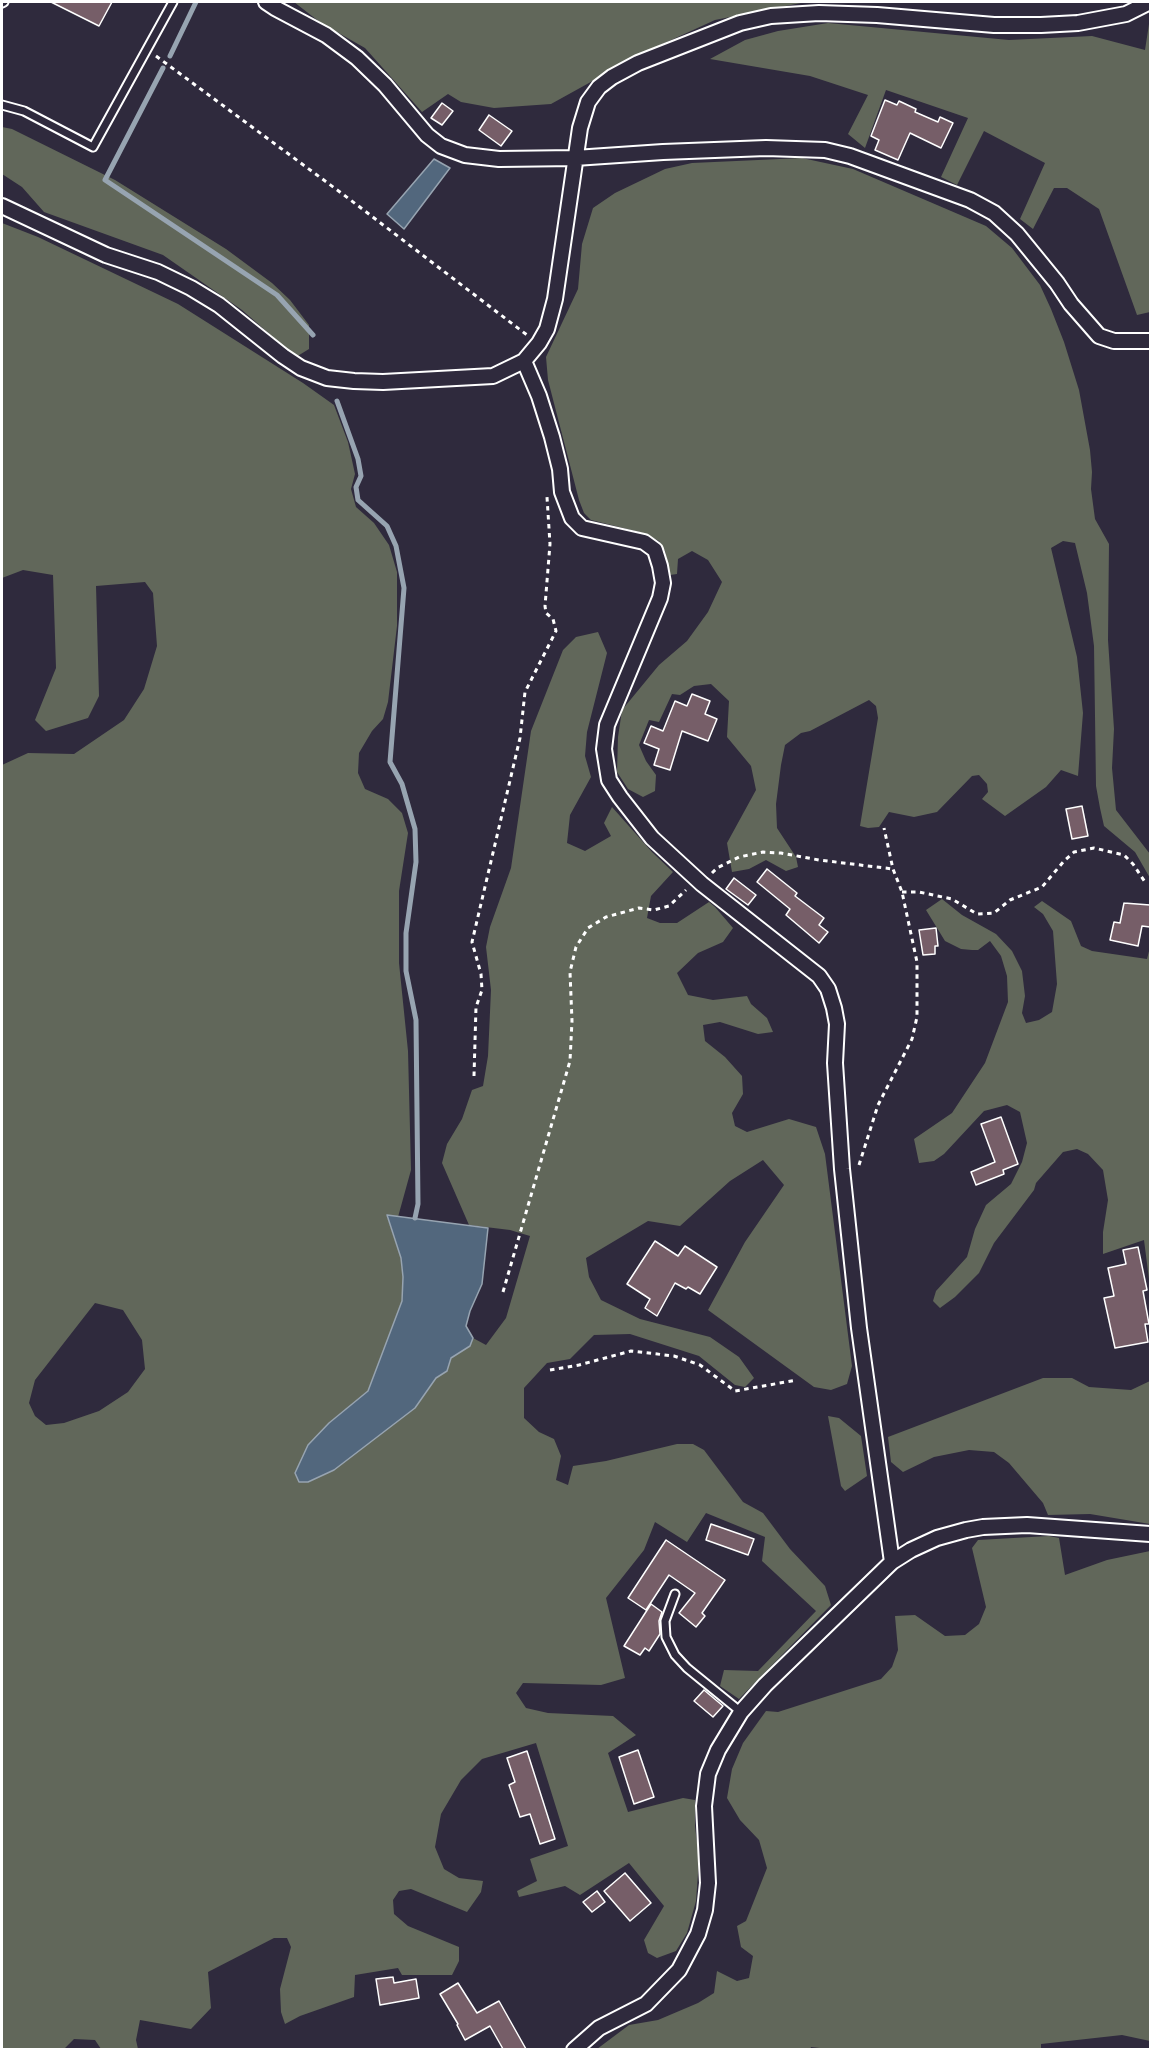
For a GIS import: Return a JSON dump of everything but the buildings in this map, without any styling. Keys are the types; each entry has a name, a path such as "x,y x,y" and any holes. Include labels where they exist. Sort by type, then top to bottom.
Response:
{"street":[{"path":"266,2 326,35 357,58 385,85 427,135 441,146 465,155 499,159 575,158 766,148 825,150 850,156 970,200 994,213 1017,234 1057,283 1076,311 1099,336 1114,341 1150,341"},
{"path":"2,206 106,255 158,272 191,288 219,305 301,368 327,378 373,382 494,376 524,361 547,329 555,299 580,128 588,102 606,82 638,63 740,23 771,16 819,13 878,15 994,25 1051,25 1078,23 1126,14 1150,2"},
{"path":"524,361 539,396 552,437 560,469 562,492 572,518 582,528 644,542 655,550 660,566 663,584 660,598 607,725 604,750 609,780 652,838 700,881 813,971 828,989 834,1008 837,1024 836,1063 842,1168 859,1328 892,1562"},
{"path":"574,2049 599,2028 646,2004 679,1970 698,1934 705,1910 707,1892 704,1806 708,1774 718,1750 741,1712 765,1685 892,1562 937,1538 966,1530 1000,1525 1150,1534"}],"lane":[{"path":"2,105 24,111 93,147 173,2"},
{"path":"675,1594 665,1621 666,1637 675,1655 687,1668 741,1712"}],"path":[{"path":"147,50 344,195 538,344"},
{"path":"474,1076 476,1007 482,990 482,974 472,942 520,738 525,692 556,631 553,619 546,613 544,606 550,544 546,490"},
{"path":"859,1165 878,1105 912,1039 917,1017 917,962 902,892 893,869 884,828"},
{"path":"902,892 919,892 952,899 977,914 994,913 1011,900 1042,887 1074,852 1094,848 1124,855 1145,882"},
{"path":"503,1292 570,1060 572,1021 570,972 576,947 588,928 606,917 639,908 654,910 669,906 717,868 739,857 763,852 893,869"},
{"path":"550,1370 631,1351 674,1356 700,1365 735,1391 797,1380"}],"green space":[{"path":"294,2 806,2 715,20 645,52 551,104 494,108 461,102 448,94 422,112 365,48 321,23"},
{"path":"828,23 1009,40 1092,36 1145,50 1150,24 1150,312 1137,315 1099,209 1067,188 1054,188 1033,229 1020,219 1045,163 984,131 957,185 941,177 968,118 886,90 865,148 848,134 868,95 810,76 710,59 745,40 778,31"},
{"path":"2,127 12,129 115,180 226,249 272,283 290,300 309,325 309,349 296,357 242,310 163,255 44,212 22,187 2,174"},
{"path":"802,158 853,169 986,226 1012,248 1040,285 1064,342 1079,390 1090,450 1091,489 1095,519 1109,544 1108,640 1114,729 1112,768 1116,810 1150,854 1150,878 1135,852 1104,826 1096,786 1094,646 1087,593 1075,543 1063,541 1051,548 1077,657 1083,713 1078,776 1061,770 1046,787 1005,816 982,799 988,792 987,784 979,775 972,776 937,812 914,817 889,812 879,827 860,826 878,718 876,706 869,700 810,731 801,733 785,745 776,804 777,828 796,857 798,867 786,871 766,860 749,869 732,872 727,843 756,790 751,766 727,737 729,701 711,684 694,686 680,695 672,694 659,722 649,720 639,745 656,775 655,791 643,797 628,789 617,772 618,737 622,710 659,665 687,641 708,612 722,582 708,560 692,551 678,559 677,574 670,575 665,551 659,541 643,533 591,520 584,513 548,380 546,357 578,289 582,244 593,208 615,193 665,169 692,163"},
{"path":"2,223 38,237 178,304 334,405 348,442 355,474 351,489 356,507 374,523 389,545 397,572 397,626 388,702 383,719 372,731 359,753 358,773 365,789 388,799 402,813 408,833 399,891 399,963 408,1051 411,1170 398,1217 387,1216 401,1258 402,1301 368,1391 329,1423 415,1408 436,1378 447,1371 451,1358 469,1346 473,1338 486,1345 506,1318 530,1236 510,1230 469,1225 442,1163 447,1144 462,1119 472,1090 483,1086 488,1056 491,990 486,947 490,927 511,868 531,731 563,650 576,637 598,632 607,653 587,732 585,756 591,777 570,815 567,843 585,851 611,836 604,823 612,807 673,872 651,896 647,918 660,923 677,923 709,902 733,928 723,942 698,953 677,973 688,995 713,1000 747,996 751,1004 767,1018 773,1032 758,1034 720,1022 703,1025 705,1041 725,1057 742,1076 743,1094 732,1113 735,1126 747,1132 789,1119 816,1127 825,1154 852,1366 847,1384 831,1390 814,1387 708,1310 745,1242 784,1185 763,1160 730,1181 680,1226 648,1221 586,1258 589,1277 601,1300 640,1319 710,1337 739,1357 754,1378 745,1387 735,1385 699,1356 630,1334 594,1335 570,1359 547,1363 524,1388 524,1418 539,1432 554,1439 561,1456 556,1480 568,1485 573,1466 606,1461 677,1444 693,1444 704,1450 743,1502 763,1513 790,1549 825,1586 831,1605 739,1699 720,1686 724,1670 758,1671 816,1611 762,1561 765,1537 706,1513 687,1542 655,1522 644,1550 606,1598 625,1678 601,1685 523,1683 516,1693 526,1708 548,1713 613,1716 636,1735 608,1753 628,1812 683,1798 695,1800 699,1860 696,1901 687,1933 676,1951 657,1958 648,1953 644,1940 664,1906 629,1863 580,1895 565,1886 519,1897 517,1891 537,1881 530,1859 568,1846 536,1743 482,1759 461,1780 441,1814 435,1847 444,1869 459,1878 483,1881 481,1892 467,1912 411,1889 399,1891 393,1900 394,1914 408,1926 459,1947 459,1961 452,1975 402,1975 398,1968 355,1975 354,1997 300,2016 285,2024 281,2012 280,1989 291,1947 287,1938 274,1938 208,1972 211,2008 191,2029 140,2020 136,2040 138,2049 101,2049 95,2040 74,2039 64,2049 2,2049 2,765 28,753 74,754 124,720 144,689 157,646 153,593 145,582 96,586 99,696 88,718 46,731 35,720 56,668 53,575 23,570 2,578","holes":["95,1303 123,1310 142,1340 145,1369 128,1392 99,1411 64,1423 46,1425 35,1416 29,1403 35,1380"]},
{"path":"942,899 962,915 996,934 1012,951 1022,971 1025,996 1022,1013 1026,1023 1039,1020 1052,1012 1057,984 1053,931 1043,914 1034,907 1042,901 1071,921 1081,946 1092,951 1147,959 1150,947 1150,1287 1144,1240 1103,1254 1103,1232 1108,1200 1103,1170 1088,1154 1077,1149 1063,1152 1036,1183 1034,1190 994,1243 979,1273 955,1297 940,1308 933,1301 936,1291 967,1257 975,1229 986,1205 1011,1184 1022,1162 1027,1143 1020,1112 1007,1105 984,1111 944,1154 934,1161 919,1163 914,1139 952,1113 985,1063 1008,1002 1007,976 1001,956 990,941 978,950 972,950 961,949 945,941 926,910"},
{"path":"1043,1378 1072,1378 1089,1387 1131,1390 1150,1381 1150,1524 1090,1514 1048,1515 1043,1503 1009,1463 994,1452 969,1450 934,1457 903,1472 891,1462 888,1437"},
{"path":"828,1416 839,1418 861,1436 867,1476 845,1491 841,1486"},
{"path":"1049,1536 1059,1538 1065,1575 1107,1560 1150,1551 1150,2041 1122,2035 1041,2044 1041,2050 837,2050 811,2047 810,2050 597,2049 629,2025 658,2020 698,2003 714,1993 717,1971 737,1981 749,1978 753,1956 741,1947 737,1926 746,1921 767,1868 759,1840 740,1820 727,1798 732,1769 743,1743 766,1711 778,1712 881,1679 892,1667 898,1650 895,1616 915,1615 945,1636 965,1635 979,1624 986,1607 972,1548 978,1540"}],"water":[{"path":"434,159 450,168 404,229 387,214"},
{"path":"387,1215 488,1228 482,1284 466,1326 473,1338 470,1346 451,1358 447,1371 436,1378 415,1408 334,1470 308,1482 299,1482 295,1473 308,1445 329,1423 368,1391 402,1301 401,1258"}],"waterway":[{"path":"170,56 196,2"},
{"path":"163,68 105,180 277,295 313,335"},
{"path":"337,401 358,459 361,476 356,487 358,500 387,526 396,546 404,588 390,762 402,784 415,829 416,862 406,933 406,971 416,1020 418,1204 415,1218"}]}
